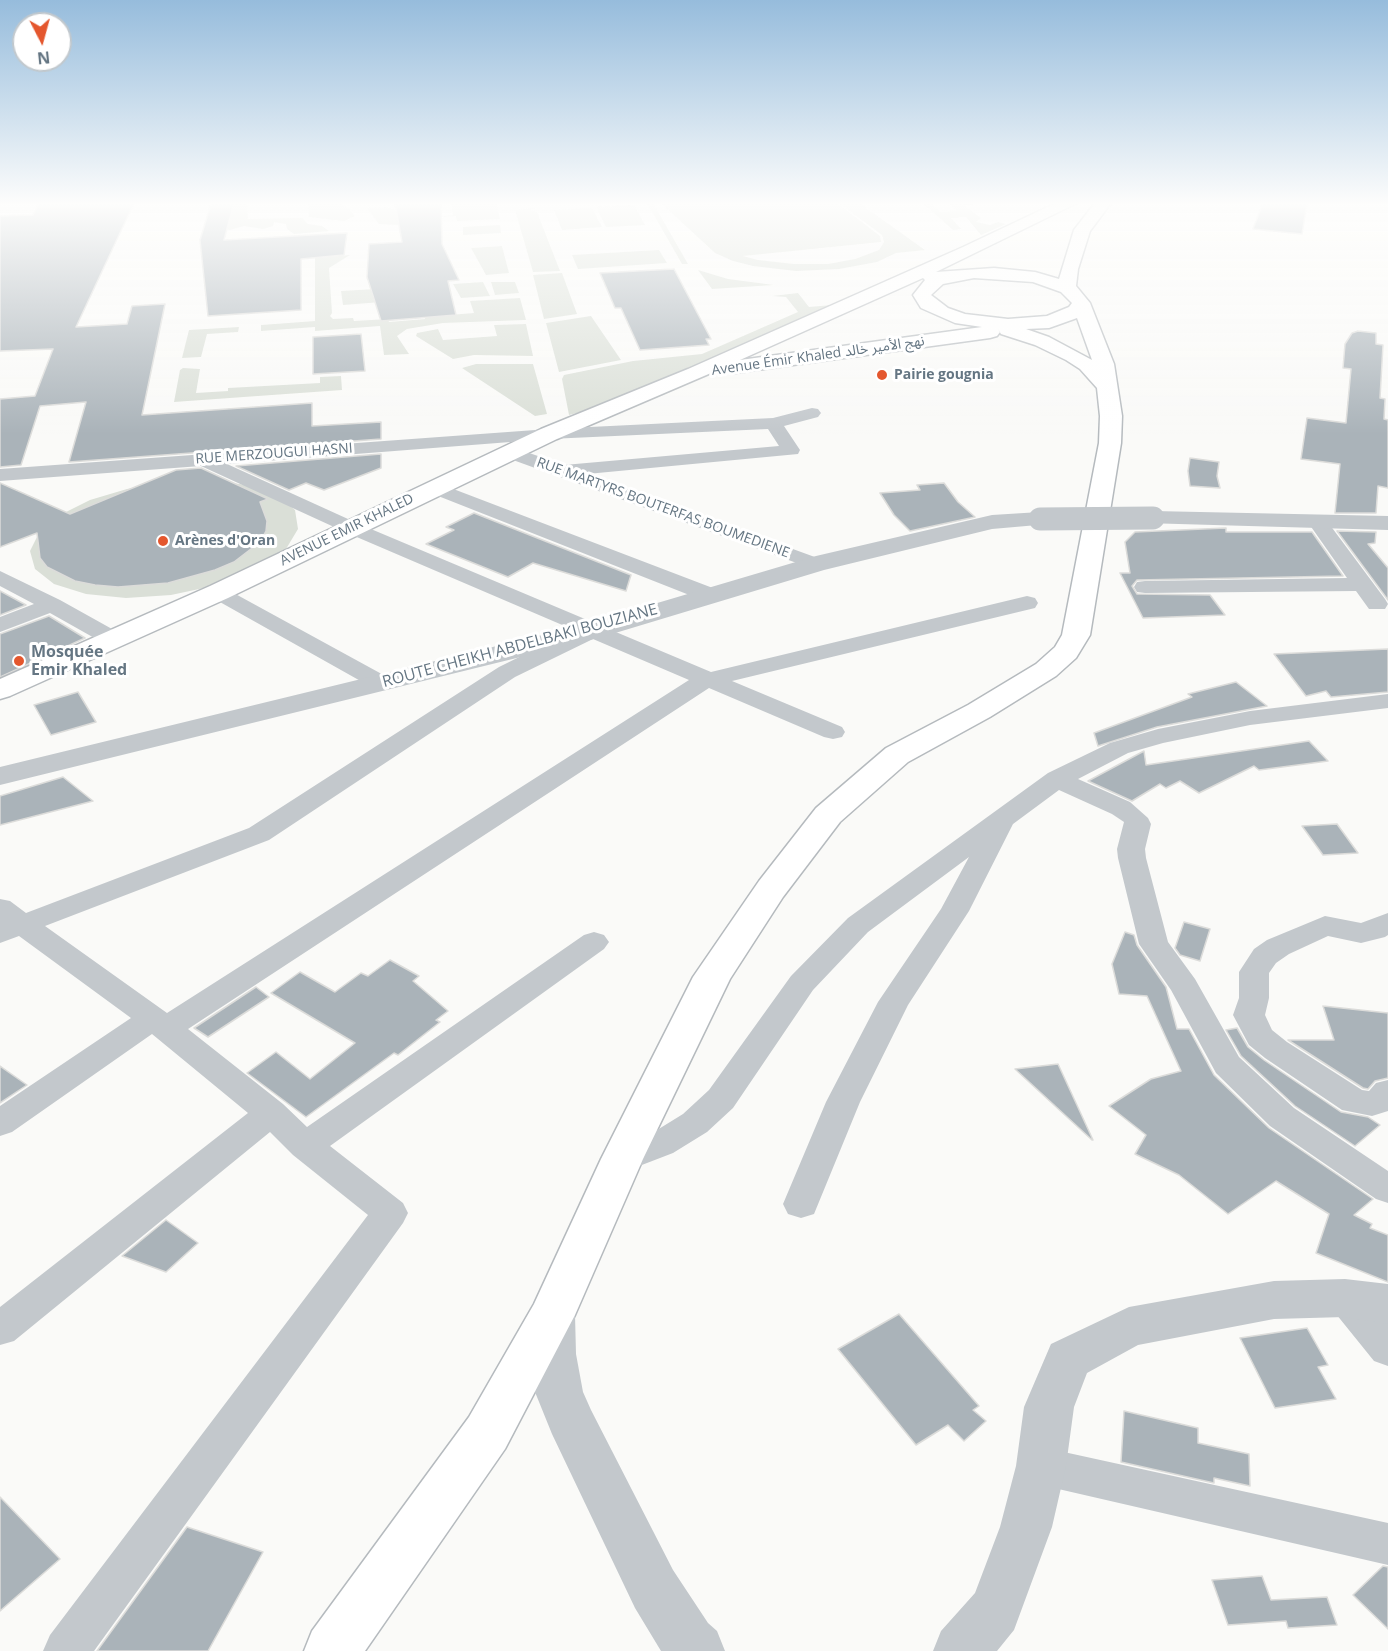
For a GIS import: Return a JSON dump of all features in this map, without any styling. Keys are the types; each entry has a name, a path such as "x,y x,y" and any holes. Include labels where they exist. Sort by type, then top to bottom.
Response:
{"main road":[{"name":"Avenue Émir Khaled نهج الأمير خالد","path":"695,374 903,280"},
{"path":"922,287 927,280"},
{"path":"879,290 926,287 937,280"},
{"path":"332,1651 487,1433 552,1315 622,1159 712,976 771,890 828,815 897,755 1037,676 1066,652 1076,635 1084,602 1096,512 1110,443 1108,388 1101,353 1081,303 1075,293 1067,288 1044,280"},
{"path":"1067,288 1068,280"},
{"path":"922,287 928,304 941,312 990,329 1042,341 1087,365 1108,388"},
{"name":"Avenue Émir Khaled نهج الأمير خالد","path":"695,374 1027,324 1065,317 1076,311 1081,303"},
{"name":"AVENUE EMIR KHALED","path":"0,690 219,592 509,452 695,374"}],"street":[{"name":"RUE MERZOUGUI HASNI","path":"0,475 549,434 773,423 812,413"},
{"path":"561,471 790,450 773,423"},
{"name":"RUE MARTYRS BOUTERFAS BOUMEDIENE","path":"509,452 816,564"},
{"path":"202,459 352,528 705,680 833,732"},
{"path":"435,488 710,595"},
{"name":"ROUTE CHEIKH ABDELBAKI BOUZIANE","path":"0,776 592,631 816,564 992,522 1040,519 1153,518 1317,521"},
{"path":"1317,521 1388,523"},
{"path":"1317,521 1360,584 1377,604"},
{"path":"0,577 113,639"},
{"path":"1145,586 1360,584"},
{"path":"219,592 381,683"},
{"path":"0,1123 705,680 1027,603"},
{"path":"0,626 52,605"},
{"path":"7,922 259,834 507,672 592,631"},
{"path":"622,1159 661,1144 695,1124 721,1099 802,983 828,953 858,925 1003,816 1057,779 1119,748 1158,736 1250,718 1388,701"},
{"path":"1057,779 1121,808 1135,818 1138,824 1131,849 1132,858 1144,893 1154,944 1184,986 1227,1065 1282,1117 1388,1189"},
{"path":"801,1203 843,1102 894,1002 955,911 1003,816"},
{"path":"7,922 159,1023 271,1113 305,1146 390,1213 66,1651"},
{"path":"1388,923 1375,930 1361,933 1325,926 1295,942 1278,947 1265,956 1254,972 1254,998 1249,1016 1260,1037 1276,1050 1354,1101 1372,1104 1388,1092"},
{"path":"305,1146 594,942"},
{"path":"0,1329 271,1113"},
{"path":"961,1651 995,1611 1026,1527 1041,1466 1049,1407 1068,1359 1129,1327 1274,1300 1366,1301 1388,1349"},
{"path":"552,1315 552,1354 559,1392 569,1418 654,1589 688,1643 697,1651"},
{"path":"1041,1466 1388,1544"}],"shaded area":[{"path":"315,280 330,280 332,313 330,316 333,319 353,318 354,321 388,319 389,322 425,319 425,317 474,313 470,301 520,298 526,320 443,323 407,329 397,336 409,354 384,355 380,326 315,331 315,327 261,331 261,325 315,321"},
{"path":"534,280 565,280 577,314 544,319"},
{"path":"705,280 736,280 774,285 712,289"},
{"path":"483,282 490,296 461,298 453,284"},
{"path":"491,282 515,282 519,293 495,295"},
{"path":"393,288 395,301 343,305 341,291"},
{"path":"798,293 809,307 832,305 616,403 569,415 562,379 564,375 633,361 702,354 798,312 786,297 772,296"},
{"path":"591,316 621,360 559,372 546,323"},
{"path":"526,324 533,356 474,355 453,359 416,336 417,333 438,329 443,340 497,336 494,325"},
{"path":"239,327 238,332 207,334 201,357 182,358 189,330"},
{"path":"476,364 533,364 547,414 535,416 462,368"},
{"path":"183,368 200,369 196,393 228,391 228,388 320,383 320,377 341,376 342,390 174,402 180,370"},
{"name":"Arènes d'Oran","path":"209,480 247,485 277,495 295,510 298,529 286,549 258,569 218,585 171,595 126,598 86,594 54,584 35,569 30,551 39,533 60,515 90,500 127,489 166,482"}],"building":[{"path":"0,280 98,280 76,327 127,324 132,306 165,304 142,415 312,403 312,426 381,422 381,439 69,462 86,402 40,406 21,465 0,467 0,399 35,396 53,349 0,351"},
{"path":"204,280 301,280 301,310 208,316"},
{"path":"368,280 458,280 448,281 456,315 381,321"},
{"path":"603,280 680,280 711,339 706,339 709,345 640,350 621,308 615,308"},
{"path":"1358,331 1376,333 1376,344 1383,345 1380,398 1385,399 1384,419 1388,420 1388,488 1378,486 1376,513 1335,513 1340,464 1301,459 1307,418 1346,423 1351,369 1343,368 1345,344 1352,333"},
{"path":"361,334 365,371 313,374 313,337"},
{"path":"381,454 381,468 324,490 306,483 289,490 236,466"},
{"path":"1190,458 1219,462 1217,476 1220,488 1190,486 1188,471"},
{"name":"Arènes d'Oran","path":"201,468 268,499 260,502 267,521 266,531 260,542 234,562 215,570 168,583 118,587 95,585 75,581 47,567 40,558 37,533 0,547 0,483 70,514 176,470"},
{"path":"944,483 958,502 975,517 910,531 894,515 880,493 920,490 917,485"},
{"path":"474,513 631,575 626,591 533,563 508,577 426,544 454,530 446,527"},
{"path":"1226,528 1226,532 1312,532 1343,576 1137,580 1132,586 1137,594 1210,595 1225,615 1143,618 1120,573 1130,573 1125,542 1135,532"},
{"path":"1337,531 1376,532 1375,543 1368,544 1388,568 1388,600"},
{"path":"0,591 26,605 0,615"},
{"name":"Mosquée Emir Khaled","path":"49,616 85,638 0,677 0,634"},
{"path":"1388,649 1388,692 1331,697 1326,691 1306,696 1274,654"},
{"path":"1236,682 1267,706 1157,727 1098,746 1094,733 1192,697 1188,694"},
{"path":"78,692 96,722 51,735 34,705"},
{"path":"1309,741 1328,761 1259,770 1254,766 1199,793 1180,781 1166,788 1160,784 1132,801 1088,781 1144,751 1146,765"},
{"path":"63,777 93,801 0,825 0,796"},
{"path":"1337,824 1358,853 1323,855 1302,826"},
{"path":"1184,922 1210,929 1200,961 1180,955 1175,948"},
{"path":"1125,932 1134,935 1137,945 1166,987 1177,1029 1189,1029 1214,1075 1269,1128 1373,1199 1354,1215 1372,1224 1370,1228 1388,1235 1388,1282 1316,1253 1329,1214 1276,1181 1228,1214 1179,1175 1135,1154 1146,1135 1109,1106 1151,1079 1181,1071 1147,996 1119,994 1112,964"},
{"path":"390,960 419,976 413,981 448,1011 436,1020 440,1022 398,1055 394,1053 306,1117 247,1073 276,1052 310,1079 355,1043 271,993 300,972 335,992 361,973 368,976"},
{"path":"256,987 269,997 208,1037 194,1028"},
{"path":"1323,1006 1388,1013 1388,1078 1375,1081 1368,1089 1363,1088 1288,1040 1334,1040"},
{"path":"1237,1028 1248,1047 1264,1060 1341,1112 1368,1117 1380,1125 1355,1146 1295,1106 1241,1056 1226,1030"},
{"path":"1058,1064 1093,1140 1015,1069"},
{"path":"0,1066 27,1085 0,1103"},
{"path":"166,1220 198,1243 166,1272 122,1256"},
{"path":"899,1314 979,1406 973,1410 986,1421 964,1441 948,1425 916,1445 838,1349"},
{"path":"1307,1328 1328,1365 1318,1367 1336,1399 1275,1408 1240,1338"},
{"path":"1124,1411 1198,1428 1198,1443 1249,1454 1250,1486 1214,1478 1214,1483 1121,1462"},
{"path":"0,1497 60,1559 0,1611"},
{"path":"187,1527 263,1552 208,1651 97,1651"},
{"path":"1383,1566 1388,1567 1388,1629 1353,1595"},
{"path":"1262,1576 1271,1600 1327,1597 1337,1625 1288,1628 1286,1621 1228,1625 1212,1580"}],"place":[{"name":"Pairie gougnia","path":"882,375"},
{"name":"Arènes d'Oran","path":"163,541"},
{"name":"Mosquée Emir Khaled","path":"19,661"}]}
